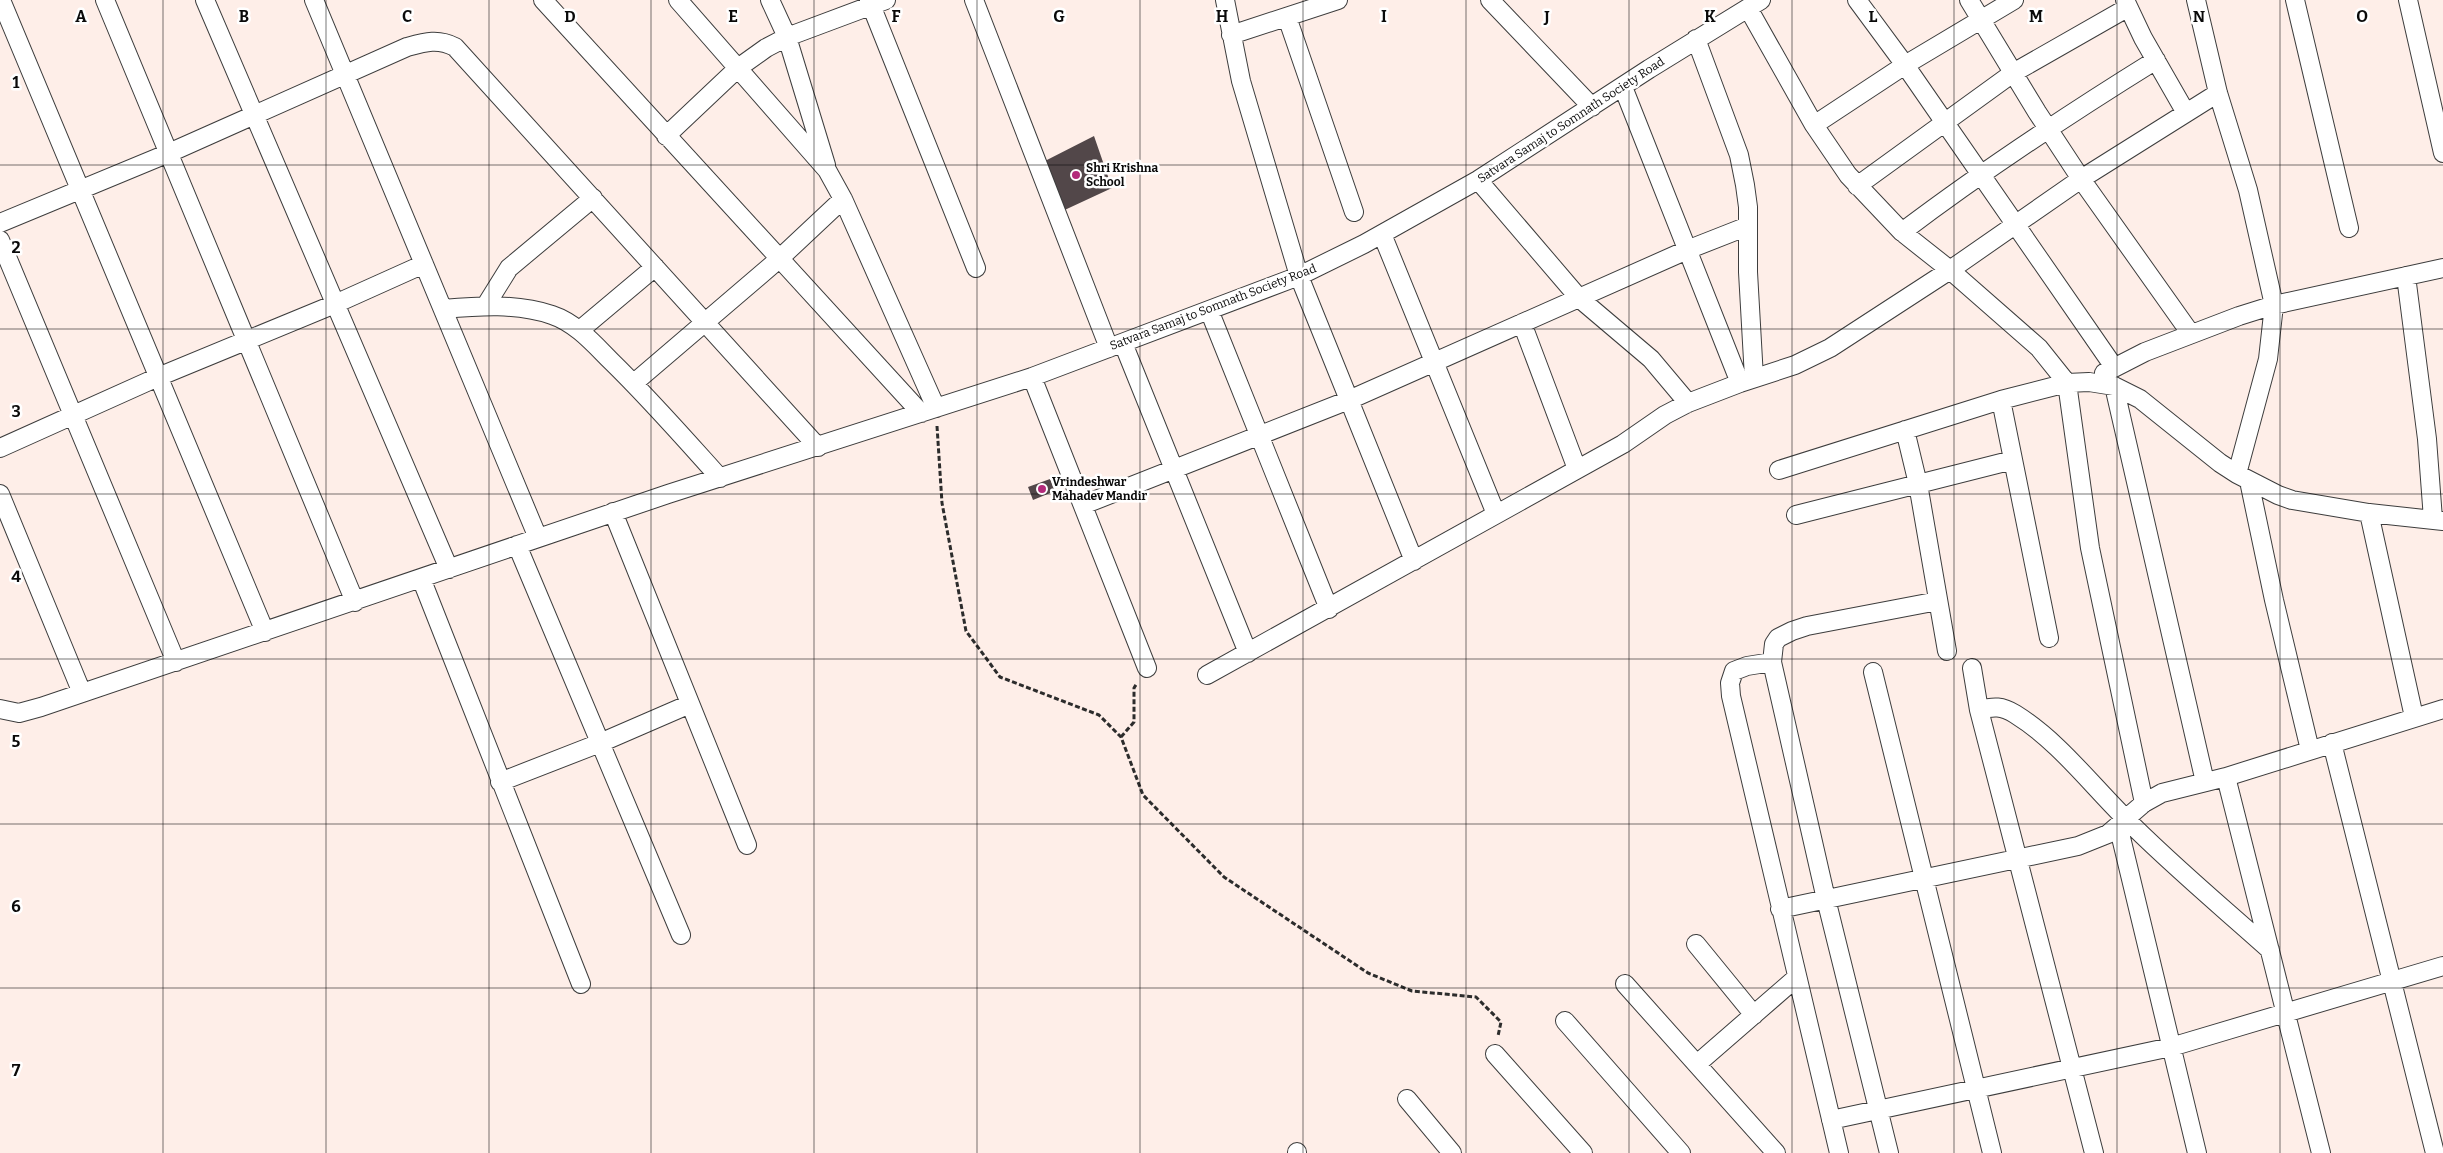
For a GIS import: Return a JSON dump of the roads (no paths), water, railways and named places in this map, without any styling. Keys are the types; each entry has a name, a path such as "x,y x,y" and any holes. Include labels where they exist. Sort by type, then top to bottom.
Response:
{"street":[{"path":"1,0 264,632"},
{"path":"105,0 356,602"},
{"path":"205,0 449,569"},
{"path":"314,0 538,538"},
{"path":"543,0 779,259 929,410"},
{"path":"678,0 827,170"},
{"path":"770,0 787,37 827,170 843,199 929,410"},
{"path":"974,0 1116,346 1173,469 1248,653"},
{"path":"1225,0 1241,81 1299,276 1414,561"},
{"path":"1231,35 1338,0"},
{"path":"1490,0 1592,106"},
{"path":"1857,0 1945,122 2114,367"},
{"path":"1969,0 2047,128 2191,334"},
{"path":"1814,124 1905,65 2014,0"},
{"path":"2196,0 2218,93 2248,190 2274,305 2268,359 2243,478 2310,750"},
{"path":"2295,0 2349,228"},
{"path":"2408,0 2443,153"},
{"path":"666,136 738,68 766,48 787,37 876,2 976,268"},
{"path":"1755,4 1814,124 1857,186 1902,232 1950,270 2039,348 2067,383 2090,548 2144,802"},
{"name":"Satvara Samaj to Somnath Society Road","path":"0,709 19,713 82,693 356,602 613,512 1032,377 1299,276 1382,234 1478,180 1696,39 1755,4"},
{"path":"1857,186 2013,73 2126,4 2186,113"},
{"path":"1287,16 1354,212"},
{"path":"1696,39 1739,155 1748,207 1747,380"},
{"path":"0,223 80,188 169,153 407,47 430,40 443,40 455,47 818,446"},
{"path":"1902,232 1980,173 2047,128 2156,60"},
{"path":"1622,87 1687,250 1747,380"},
{"path":"1207,675 1329,609 1623,444 1665,415 1688,403 1747,380 1795,365 1830,348 1950,270 2081,179 2218,93"},
{"path":"1478,180 1579,298 1651,359 1688,403"},
{"path":"486,305 509,268 593,198"},
{"path":"634,383 704,321 779,259 843,199"},
{"path":"1082,505 1349,400 1687,250 1748,226"},
{"path":"1382,234 1496,514"},
{"path":"0,240 176,662"},
{"path":"0,448 158,376 336,304 424,264"},
{"path":"580,330 655,267"},
{"path":"2090,382 2114,367 2191,334 2274,305 2443,268"},
{"path":"1779,470 2001,400 2067,383 2090,382 2114,386 2140,399 2243,478 2292,500 2369,513 2438,520 2406,276"},
{"path":"443,310 486,305 530,310 553,315 580,330 634,383 720,478"},
{"path":"1209,310 1329,609"},
{"path":"1522,323 1577,469"},
{"path":"1032,377 1147,668"},
{"path":"2114,386 2205,782"},
{"path":"2001,400 2049,638"},
{"path":"1905,430 1918,484 1947,651"},
{"path":"1796,515 2013,460"},
{"path":"0,494 82,693"},
{"path":"613,512 747,845"},
{"path":"2369,513 2414,717"},
{"path":"517,545 681,935"},
{"path":"421,578 581,984"},
{"path":"1889,1153 1826,899 1772,662 1774,644 1778,638 1792,631 1807,626 1938,601"},
{"path":"1772,662 1747,666 1734,671 1730,683 1796,978 1839,1153"},
{"path":"1972,668 1979,710 2094,1153"},
{"path":"1873,672 1992,1153"},
{"path":"500,782 600,743 690,704"},
{"path":"1979,710 1992,706 2002,707 2031,726 2061,751 2121,822 2270,950"},
{"path":"1780,909 2019,859 2086,843 2108,834 2144,802 2162,793 2226,777 2443,709"},
{"path":"2332,743 2392,982 2437,1133 2435,1153"},
{"path":"2226,777 2321,1153"},
{"path":"2121,822 2171,1048 2197,1153"},
{"path":"1696,944 1754,1015"},
{"path":"1831,1120 1879,1112 2171,1048 2443,966"},
{"path":"1696,1064 1796,978"},
{"path":"1625,984 1776,1153"},
{"path":"1565,1021 1681,1153"},
{"path":"1495,1054 1583,1153"},
{"path":"1407,1099 1452,1153"}],"place":[{"name":"Shri Krishna School","path":"1076,175"},
{"name":"Vrindeshwar Mahadev Mandir","path":"1042,489"}]}
